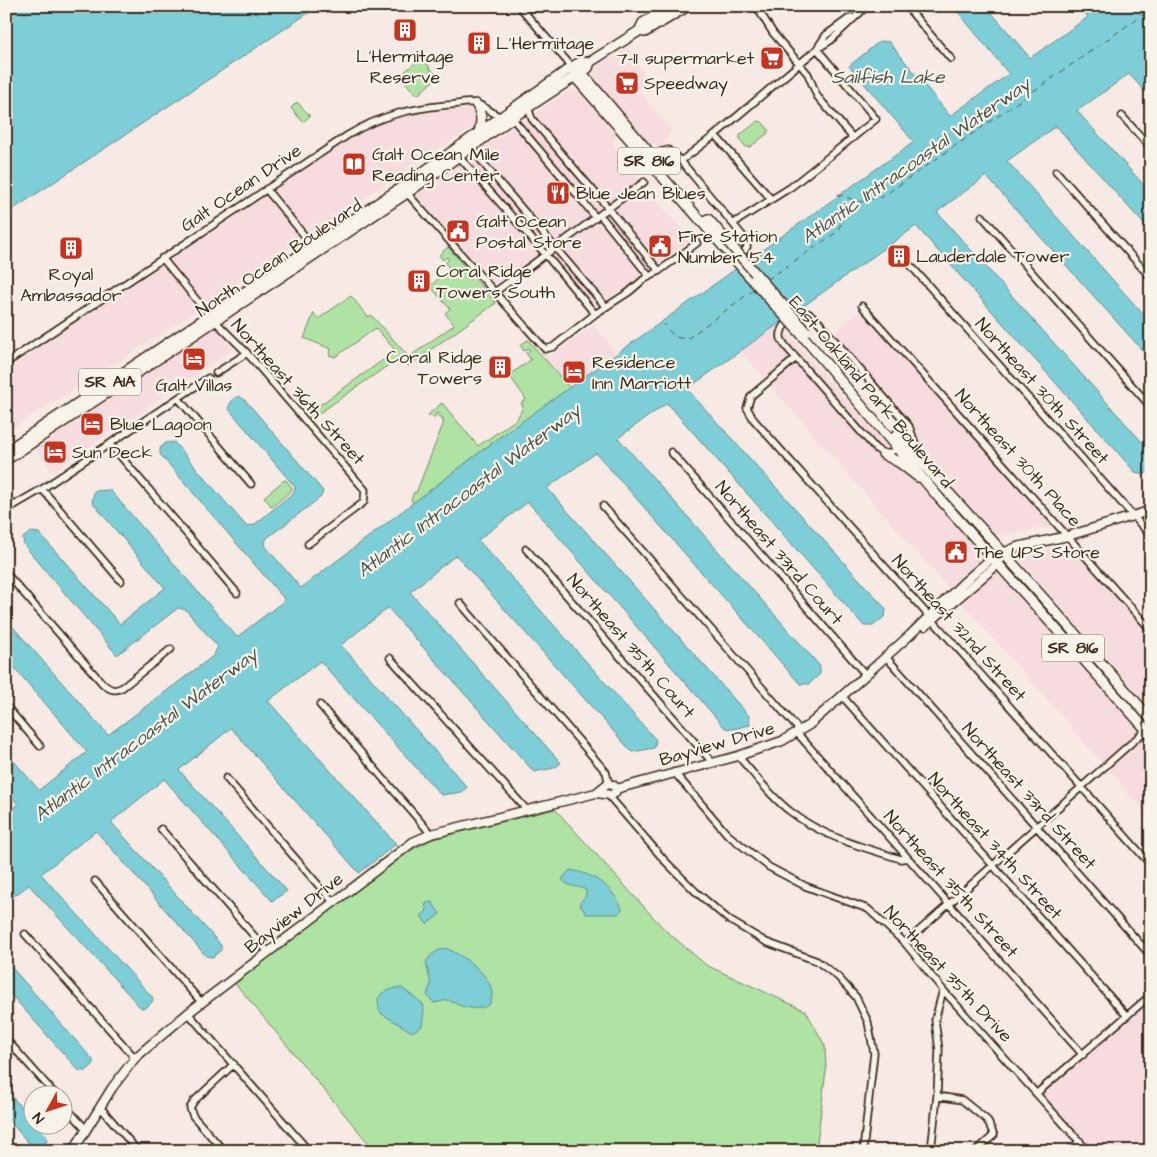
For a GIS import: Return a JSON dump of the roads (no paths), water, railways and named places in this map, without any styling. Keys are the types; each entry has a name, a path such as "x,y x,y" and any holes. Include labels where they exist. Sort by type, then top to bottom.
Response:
{"main road":[{"name":"North Ocean Boulevard","path":"6,451 212,318 309,258 404,190 460,145 499,117 572,67 581,62 590,62 639,31 644,23 672,6"},
{"name":"North Ocean Boulevard","path":"639,31 644,32 688,6"},
{"name":"North Ocean Boulevard","path":"6,460 313,246 460,155 578,75 588,68 590,62"},
{"name":"East Oakland Park Boulevard","path":"572,67 900,445 940,499 1148,728"},
{"name":"East Oakland Park Boulevard","path":"578,75 654,158 725,244"},
{"path":"476,104 481,112 482,121 478,132"},
{"path":"512,118 517,105"},
{"path":"309,258 313,251 313,246"},
{"name":"East Oakland Park Boulevard","path":"900,445 928,471 1004,553 1151,718"},
{"path":"883,454 910,470 940,499"}],"street":[{"name":"East Oakland Park Boulevard","path":"519,6 572,67"},
{"path":"756,6 773,33 810,78 817,96 853,138"},
{"path":"906,6 951,59"},
{"path":"681,162 799,64 816,49 826,35 864,8"},
{"path":"734,224 791,187 876,119 816,49"},
{"path":"476,104 499,117 512,118 649,276"},
{"name":"Galt Ocean Drive","path":"6,363 363,126 414,108 476,104"},
{"path":"528,108 532,119 659,271"},
{"path":"1122,116 1151,148"},
{"path":"715,135 771,199"},
{"path":"460,145 462,160 595,314"},
{"path":"471,147 606,307"},
{"path":"654,158 660,152 668,150 681,162 734,224 748,244 743,255 736,260"},
{"path":"1056,171 1151,278"},
{"path":"495,292 644,182"},
{"path":"266,189 313,246"},
{"path":"404,190 545,349 553,347 595,314 697,243"},
{"path":"982,216 1151,407"},
{"name":"Northeast 36th Street","path":"162,258 212,318 247,353 365,490 364,502 308,544"},
{"name":"Northeast 30th Street","path":"912,267 1151,536"},
{"name":"Northeast 30th Place","path":"862,306 1151,630"},
{"path":"910,428 907,440 891,454 883,454 875,448 783,342 781,330 792,319 804,312 817,320 910,428 917,451 928,471"},
{"path":"216,373 247,353"},
{"name":"Northeast 32nd Street","path":"796,358 751,396 747,408 760,426 1151,865"},
{"path":"6,510 42,489 208,378"},
{"path":"178,398 251,484"},
{"path":"110,444 237,594"},
{"name":"Northeast 33rd Court","path":"671,452 866,675"},
{"path":"42,489 121,581"},
{"name":"Northeast 35th Street","path":"603,506 908,858 1083,1055"},
{"name":"Bayview Drive","path":"73,1151 112,1088 136,1058 188,1013 412,842 430,834 610,791 770,746 798,732 842,696 1004,553 1017,547 1068,536 1151,510"},
{"name":"Northeast 35th Court","path":"526,549 712,762"},
{"path":"6,573 103,684 112,690 118,690 123,687 172,650"},
{"path":"460,603 606,772 610,791 619,808 665,861 695,891 729,920 766,942 817,961 838,976 856,997 868,1022 874,1053 863,1151"},
{"name":"Northeast 33rd Street","path":"886,657 1151,956"},
{"path":"390,658 527,810"},
{"name":"Northeast 34th Street","path":"842,696 1127,1016"},
{"path":"6,706 40,746"},
{"path":"320,706 430,834"},
{"path":"905,943 1148,728"},
{"path":"738,756 773,796 790,812 810,826 829,836 850,843 900,859 908,858"},
{"name":"Northeast 35th Drive","path":"674,772 727,834 769,868 805,886 868,909 905,943 943,990 1088,1151"},
{"path":"226,778 333,902"},
{"path":"161,829 268,952"},
{"path":"94,881 202,1003"},
{"path":"25,934 136,1058"},
{"path":"931,1151 938,1096 939,1050 935,1020 943,990"},
{"path":"1037,1093 1151,995"},
{"path":"188,1013 309,1151"},
{"path":"6,1039 46,1084"},
{"path":"224,1151 193,1116 190,1108 194,1101 234,1064"},
{"path":"938,1096 962,1100 987,1120 994,1135 976,1151"},
{"path":"100,1107 138,1151"},
{"path":"72,1114 86,1129"},
{"path":"1069,1151 1080,1141"}],"water":[{"path":"6,6 319,6 6,214"},
{"path":"953,6 986,6 1030,58 1088,17 1079,6 1151,6 1151,98 1129,74 1077,111 1151,193 1151,232 1056,126 1007,161 1151,323 1151,360 986,176 937,212 1151,452 1151,472 1144,474 1135,472 916,226 687,389 886,609 885,616 873,626 864,626 667,403 618,438 820,666 820,674 809,684 800,684 596,453 547,488 749,716 750,725 733,729 725,728 528,502 478,540 656,740 654,748 632,752 456,555 410,592 561,763 554,768 534,772 388,608 341,645 467,787 462,792 441,795 320,661 268,701 396,844 359,873 231,728 179,770 287,891 272,901 164,779 111,822 221,945 221,950 213,957 206,956 96,831 41,874 153,998 146,1008 141,1008 29,885 6,902 6,813 18,804 6,791 6,752 39,790 87,752 6,658 6,619 108,735 213,656 218,647 186,610 178,608 117,655 24,545 23,538 31,532 39,533 120,624 165,588 92,502 94,491 110,490 237,637 285,600 160,454 160,448 166,443 174,442 246,526 254,525 294,492 295,487 228,408 233,399 239,396 246,401 323,491 321,497 267,538 265,542 266,547 301,588 500,437 914,142 849,66 880,41 889,42 950,116 1009,74"},
{"path":"570,870 587,874 608,888 614,894 622,909 618,914 586,914 580,902 586,896 586,890 570,885 562,879"},
{"path":"432,902 440,914 427,924 421,916 427,911 425,904"},
{"path":"446,948 471,963 486,979 491,987 492,996 489,1005 473,1008 463,1007 448,1000 434,1003 427,995 431,984 426,963 434,953"},
{"path":"6,961 93,1060 93,1065 86,1071 79,1071 6,989"},
{"path":"395,988 402,988 423,1004 422,1026 412,1032 382,1014 379,1010 378,999 382,993"},
{"path":"6,1090 22,1108 22,1134 45,1134 47,1141 40,1148 33,1148 6,1117"}],"place":[{"name":"L'Hermitage Reserve","path":"405,30"},
{"name":"L'Hermitage","path":"479,43"},
{"name":"7-11 supermarket","path":"772,58"},
{"name":"Speedway","path":"627,83"},
{"name":"Galt Ocean Mile Reading Center","path":"354,164"},
{"name":"Blue Jean Blues","path":"558,193"},
{"name":"Galt Ocean Postal Store","path":"458,231"},
{"name":"Fire Station Number 54","path":"660,246"},
{"name":"Royal Ambassador","path":"71,248"},
{"name":"Lauderdale Tower","path":"899,256"},
{"name":"Coral Ridge Towers South","path":"419,281"},
{"name":"Galt Villas","path":"194,359"},
{"name":"Coral Ridge Towers","path":"500,367"},
{"name":"Residence Inn Marriott","path":"574,372"},
{"name":"Blue Lagoon","path":"92,424"},
{"name":"Sun Deck","path":"55,452"},
{"name":"The UPS Store","path":"956,552"}],"water label":[{"name":"Sailfish Lake","path":"888,77"},
{"name":"Atlantic Intracoastal Waterway","path":"916,161"},
{"name":"Atlantic Intracoastal Waterway","path":"469,491"},
{"name":"Atlantic Intracoastal Waterway","path":"146,735"}]}
